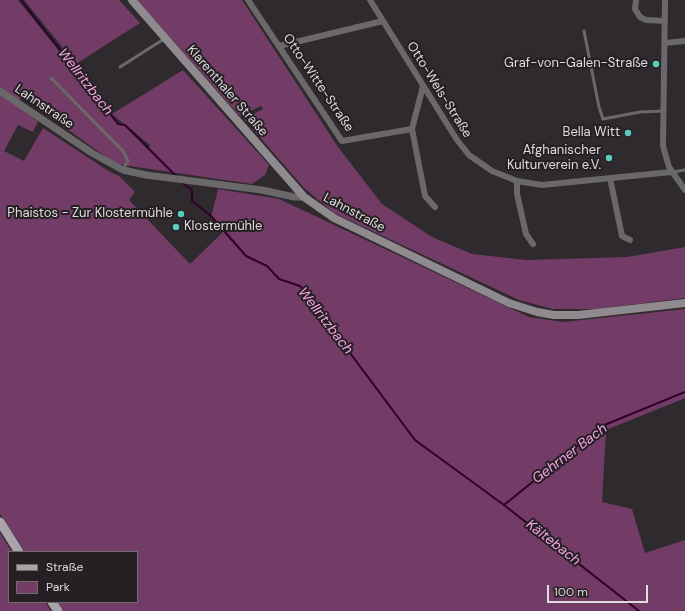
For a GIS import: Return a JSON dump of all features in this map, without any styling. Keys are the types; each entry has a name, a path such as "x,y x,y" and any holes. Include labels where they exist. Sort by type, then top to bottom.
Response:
{"main road":[{"name":"Klarenthaler Straße","path":"132,0 304,197"},
{"name":"Lahnstraße","path":"304,197 334,218 509,303 527,310 554,315 578,315 685,304"},
{"path":"0,522 18,551"}],"street":[{"name":"Otto-Witte-Straße","path":"248,0 342,141 412,129"},
{"name":"Otto-Wels-Straße","path":"370,0 457,140 469,155 492,171 517,181 551,184 672,172"},
{"path":"636,0 635,9 640,17 646,20 665,21"},
{"path":"665,0 663,146 666,162 685,190"},
{"path":"279,46 383,21"},
{"path":"665,43 685,41"},
{"path":"423,86 412,129 425,196 435,207"},
{"name":"Lahnstraße","path":"0,91 92,153 123,170 167,178 262,190 294,197 304,197"},
{"path":"610,178 622,236 630,240"},
{"path":"517,181 517,194 526,234 533,244"}],"lane":[{"path":"584,31 599,107 603,118 640,112 664,111"},
{"path":"120,67 165,38"},
{"path":"51,78 123,151 128,161 123,170"},
{"path":"672,172 685,170"}],"green space":[{"path":"0,0 18,0 116,122 125,125 112,114 183,70 269,165 265,175 252,184 116,164 22,97 18,101 0,89","holes":["127,126 150,145 148,148"]},
{"path":"24,0 119,0 140,23 76,64"},
{"path":"137,0 242,0 338,147 382,204 432,237 472,254 526,260 627,257 685,247 685,298 596,309 553,309 519,300 334,213 304,188 244,119 263,109 261,106 240,116"},
{"path":"0,94 38,121 33,132 18,125 4,151 24,161 43,128 110,172 119,176 135,192 129,200 190,264 222,233 211,218 218,189 279,199 529,317 563,322 685,309 685,398 606,430 602,502 632,509 645,553 685,540 685,611 63,611 59,603 138,603 138,551 24,551 0,514"},
{"path":"0,533 11,551 8,551 8,603 46,603 51,611 0,611"}],"waterway":[{"name":"Wellritzbach","path":"21,0 118,124 125,125 176,176"},
{"name":"Wellritzbach","path":"181,182 192,190 192,201 211,216 246,256 267,266 279,279 300,286 415,440 504,505 639,611"},
{"name":"Gehrner Bach","path":"504,505 602,426 685,392"}],"place":[{"name":"Graf-von-Galen-Straße","path":"656,64"},
{"name":"Bella Witt","path":"628,133"},
{"name":"Afghanischer Kulturverein e.V.","path":"609,158"},
{"name":"Phaistos - Zur Klostermühle","path":"181,214"},
{"name":"Klostermühle","path":"176,227"}],"water label":[{"name":"Kältebach","path":"553,543"}]}
